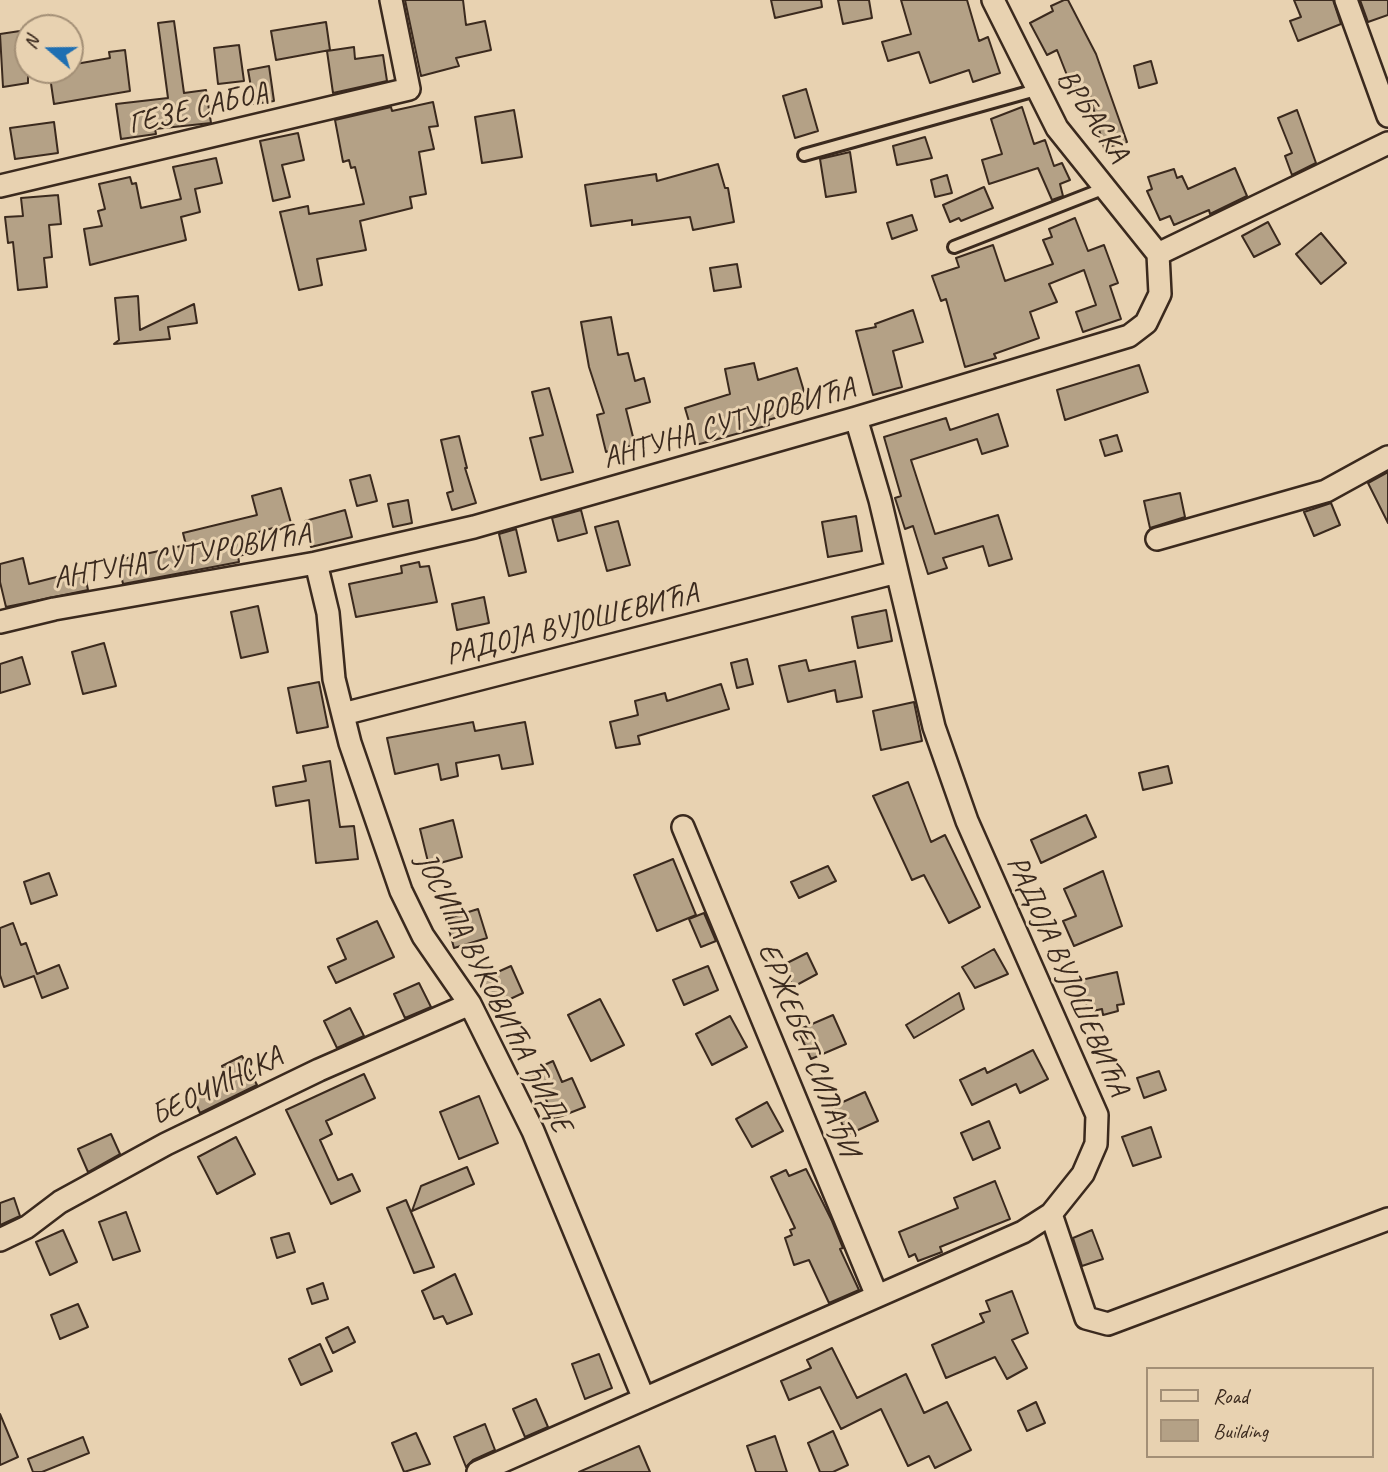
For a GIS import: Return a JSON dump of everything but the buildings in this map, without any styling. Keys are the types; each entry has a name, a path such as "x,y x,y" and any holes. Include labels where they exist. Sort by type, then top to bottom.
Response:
{"street":[{"name":"ГЕЗЕ САБОА","path":"0,186 410,89 391,0"},
{"name":"ВРБАСКА","path":"993,0 1036,90 1067,143 1158,254"},
{"path":"1346,0 1388,116"},
{"path":"1158,254 1388,142"},
{"name":"АНТУНА СУТУРОВИЋА","path":"0,622 54,609 316,563 555,506 1129,335 1146,323 1160,294 1158,254"},
{"name":"РАДОЈА ВУЈОШЕВИЋА","path":"856,418 934,727 967,821 1097,1115 1097,1144 1087,1164 1051,1214"},
{"path":"1157,539 1326,491 1388,457"},
{"name":"ЈОСИПА ВУКОВИЋА ЂИДЕ","path":"316,563 328,613 334,679 343,714 374,819 401,891 423,936 470,1004 533,1131 644,1399"},
{"name":"РАДОЈА ВУЈОШЕВИЋА","path":"343,714 897,572"},
{"name":"ЕРЖЕБЕТ СИЛАЂИ","path":"684,827 877,1296"},
{"name":"БЕОЧИНСКА","path":"0,1240 27,1227 60,1202 166,1144 318,1070 470,1004"},
{"path":"478,1472 1023,1232 1051,1214 1086,1318 1108,1324 1385,1228"}],"lane":[{"path":"804,155 1036,90"},
{"path":"954,247 1105,188"}]}
